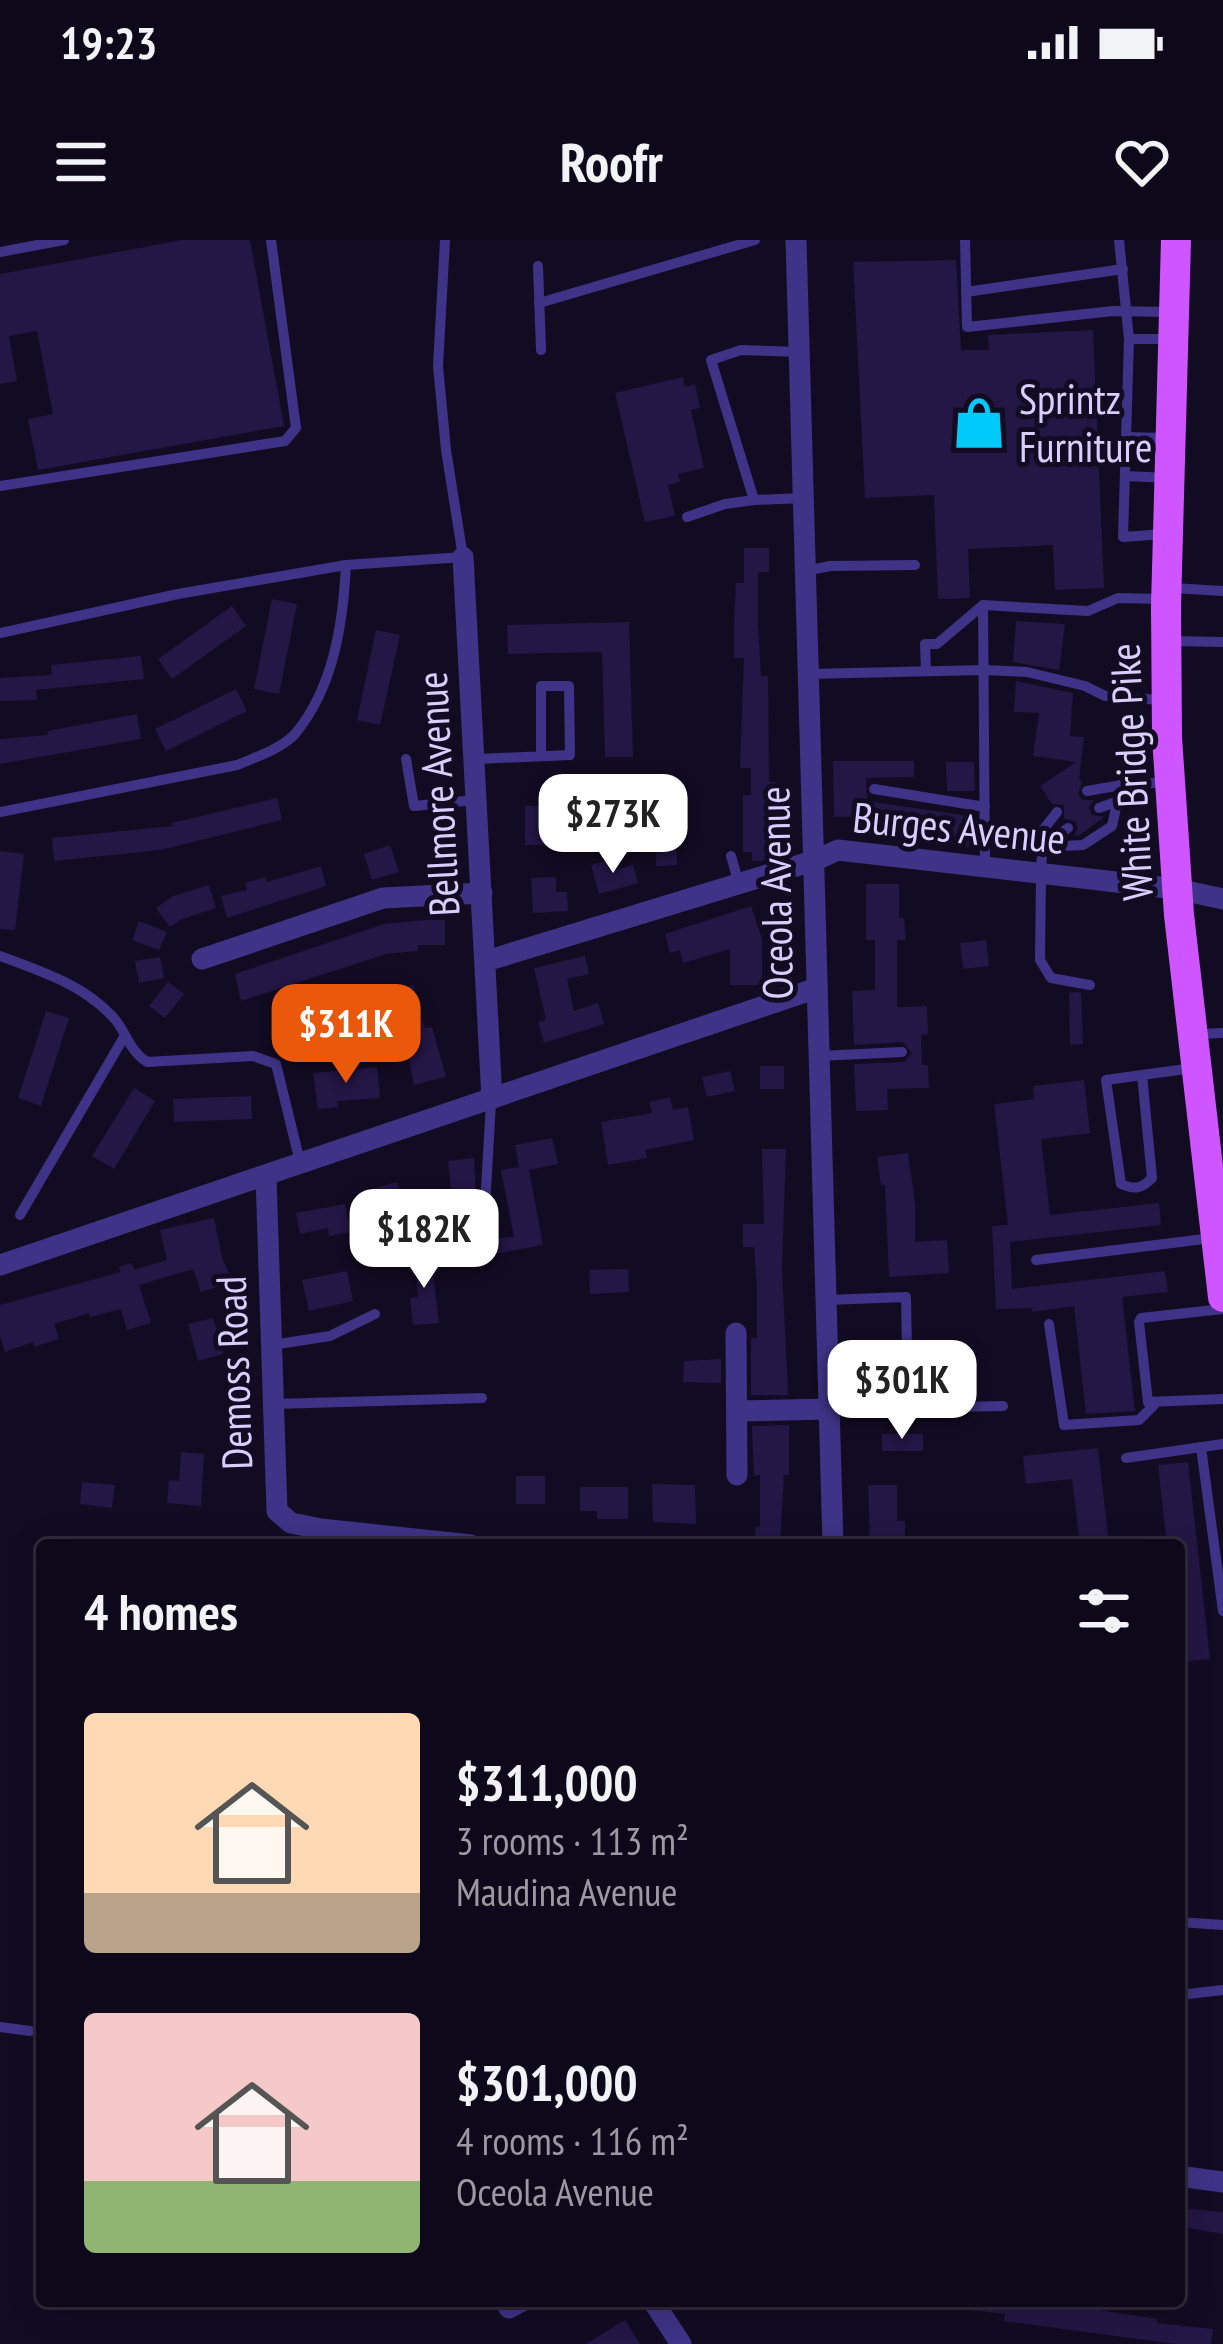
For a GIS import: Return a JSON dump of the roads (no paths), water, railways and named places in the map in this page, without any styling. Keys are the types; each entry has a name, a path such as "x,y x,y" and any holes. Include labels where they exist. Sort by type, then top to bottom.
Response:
{"main road":[{"name":"White Bridge Pike","path":"1176,240 1166,701 1177,889 1208,1034 1196,1068 1223,1297"}],"street":[{"name":"Oceola Avenue","path":"796,240 833,1539"},
{"name":"Bellmore Avenue","path":"463,556 493,1099"},
{"name":"Burges Avenue","path":"486,962 838,850 1177,889 1223,899"},
{"path":"202,959 382,898 482,893"},
{"path":"0,1265 817,988"},
{"name":"Demoss Road","path":"266,1178 277,1510 291,1523 422,1539"},
{"path":"736,1333 737,1475"},
{"path":"736,1411 830,1409"},
{"path":"1185,2177 1223,2182"},
{"path":"657,2307 681,2344"}],"lane":[{"path":"0,252 15,244 64,240"},
{"path":"0,486 285,441 296,428 271,240"},
{"path":"0,634 178,594 346,565 463,556 438,366 445,240"},
{"path":"539,302 754,240"},
{"path":"965,240 968,327 1128,311 1173,326"},
{"path":"1119,240 1129,339 1123,537 1168,534"},
{"path":"538,266 541,350"},
{"path":"966,292 1124,268"},
{"path":"1129,339 1173,326"},
{"path":"754,500 711,360 741,350 799,352"},
{"path":"1126,437 1170,438"},
{"path":"1124,476 1169,478"},
{"path":"687,518 725,504 803,498"},
{"path":"0,812 237,765 293,736 328,672 343,626 346,565"},
{"path":"806,571 830,566 915,566"},
{"path":"926,671 925,644 937,644 983,605 1088,611 1118,598 1223,591"},
{"path":"983,605 985,868"},
{"path":"1165,641 1223,642"},
{"path":"808,674 1027,672 1085,686 1105,696 1166,701"},
{"path":"477,759 570,755 569,686 542,686 541,756"},
{"path":"406,759 414,806 478,800"},
{"path":"1088,790 1170,783"},
{"path":"1042,847 1083,844 1112,826 1121,785"},
{"path":"874,789 985,807"},
{"path":"1099,808 1118,801"},
{"path":"1058,812 1043,830 1040,960 1051,978 1090,985"},
{"path":"1042,847 1068,828"},
{"path":"730,856 739,884"},
{"path":"0,956 68,982 112,1015 136,1055 147,1062 254,1056 276,1064 301,1166"},
{"path":"20,1215 124,1036"},
{"path":"819,1056 902,1052"},
{"path":"1142,1075 1152,1178 1142,1188 1132,1189 1121,1184 1106,1080 1142,1075 1196,1068"},
{"path":"448,1241 457,1242 484,1224 488,1112 493,1099"},
{"path":"1036,1260 1217,1221"},
{"path":"827,1300 906,1297 908,1408 1004,1406"},
{"path":"1154,1405 1146,1396 1141,1318 1223,1309"},
{"path":"272,1345 330,1336 375,1314"},
{"path":"1049,1324 1064,1425 1139,1420 1154,1405 1223,1399"},
{"path":"274,1405 482,1398"},
{"path":"1126,1458 1223,1444"},
{"path":"1201,1448 1223,1611"},
{"path":"1185,1922 1223,1925"},
{"path":"1185,1993 1223,1990"},
{"path":"0,2027 30,2031"}],"place":[{"name":"Sprintz Furniture","path":"979,423"}]}
